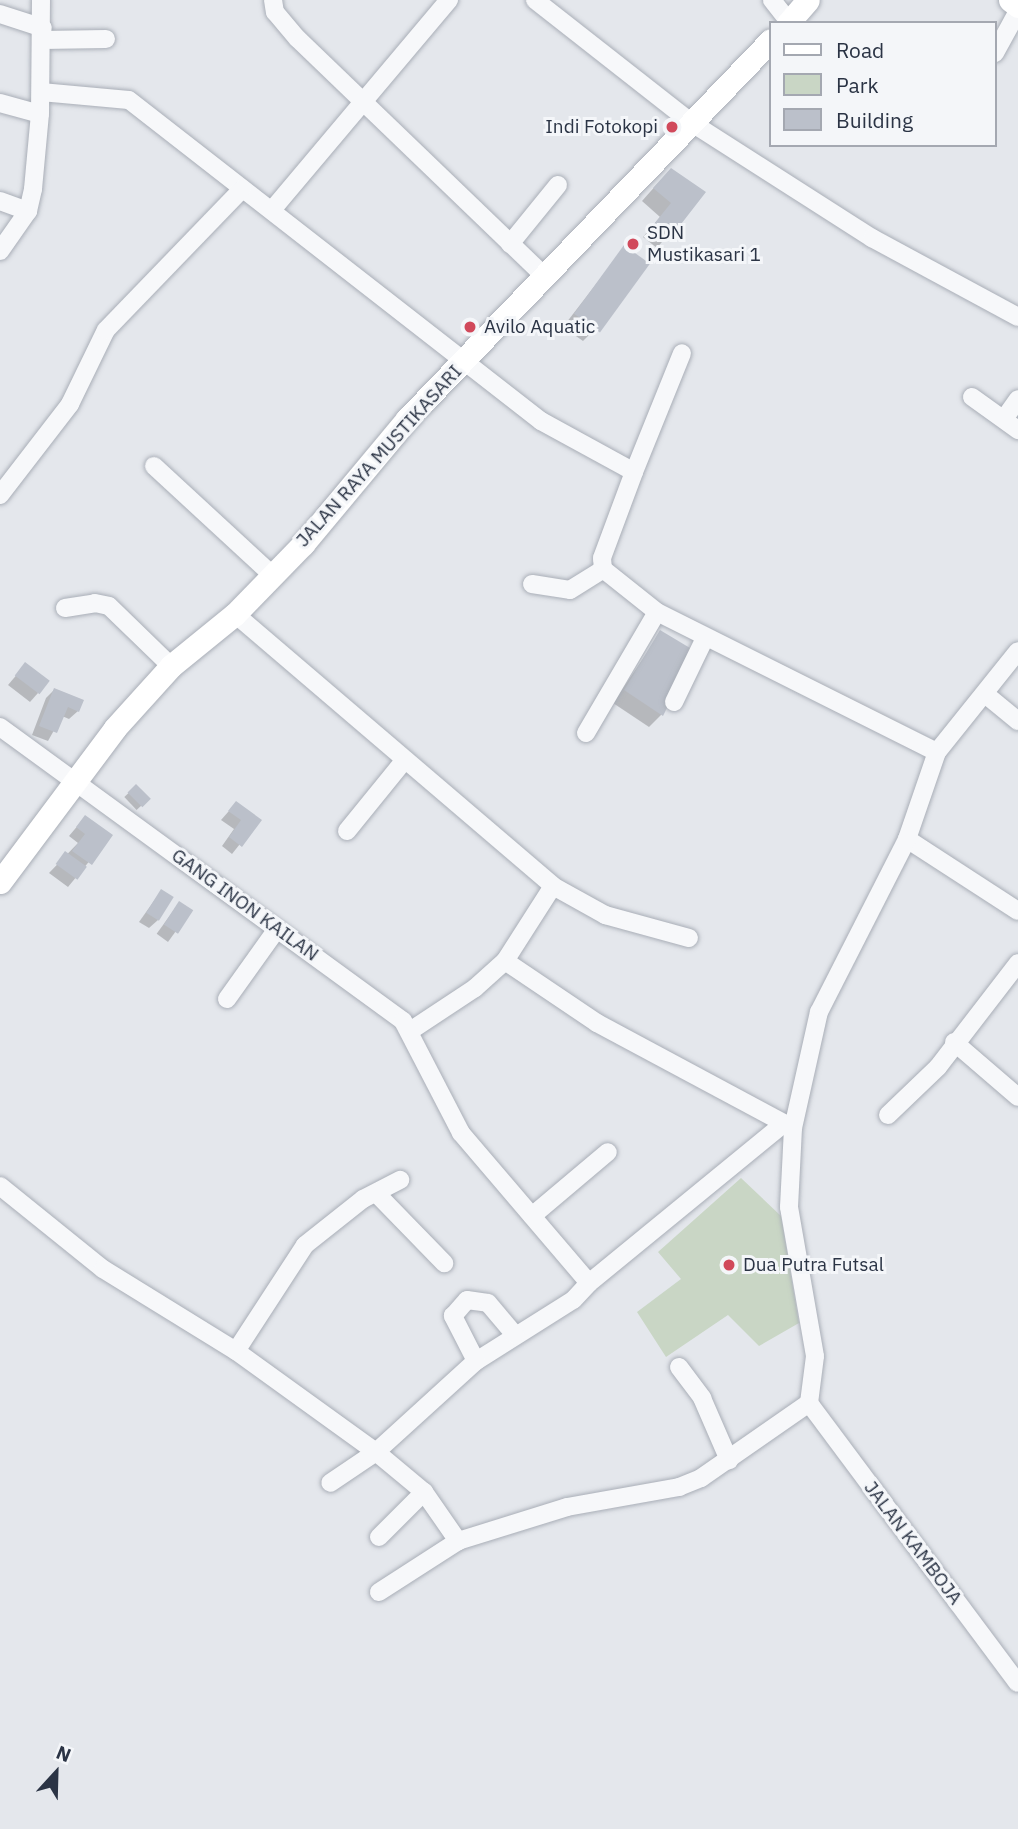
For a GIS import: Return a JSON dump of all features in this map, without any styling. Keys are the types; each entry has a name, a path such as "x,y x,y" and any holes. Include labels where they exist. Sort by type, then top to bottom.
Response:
{"main road":[{"path":"789,21 808,0"},
{"path":"1010,0 1018,6"},
{"name":"JALAN RAYA MUSTIKASARI","path":"0,882 76,784 115,728 171,666 235,614 543,275 769,42"}],"street":[{"path":"0,250 28,211 40,114 43,34 41,0"},
{"path":"273,0 275,12 298,39 543,275"},
{"path":"272,210 449,0"},
{"path":"535,0 692,123 872,238 1018,317"},
{"path":"772,0 787,21"},
{"path":"997,49 1018,12"},
{"path":"0,14 43,34 106,39"},
{"path":"41,92 129,100 466,359 541,421 634,472"},
{"path":"0,103 40,114"},
{"path":"510,244 558,185"},
{"path":"0,495 59,421 106,330 242,189"},
{"path":"0,201 28,211"},
{"path":"682,353 602,558 603,569 657,612 937,752"},
{"path":"972,397 1011,424 1018,399"},
{"path":"154,466 271,575"},
{"path":"532,584 570,590 603,569"},
{"path":"65,608 95,603 109,606 171,666"},
{"path":"586,733 657,612"},
{"path":"235,614 403,762 553,886 605,915 689,938"},
{"path":"674,702 705,638"},
{"path":"379,1592 458,1541 596,1500 679,1487 729,1460 809,1403 815,1356 789,1207 788,1126 819,1012 906,839 937,752 1018,651"},
{"path":"985,694 1018,721"},
{"name":"GANG INON KAILAN","path":"0,727 404,1021 461,1133 589,1283"},
{"path":"347,831 403,762"},
{"path":"906,839 1018,911"},
{"path":"410,1031 475,988 505,961 553,886"},
{"path":"227,999 277,929"},
{"path":"505,961 608,1029 788,1126"},
{"path":"888,1115 937,1067 1018,963"},
{"path":"954,1042 1018,1097"},
{"path":"330,1483 376,1452 476,1361 573,1300 589,1283 788,1126"},
{"path":"532,1216 608,1152"},
{"path":"236,1351 305,1245 376,1193 400,1180"},
{"path":"0,1185 103,1269 236,1351 376,1452 424,1492 458,1541"},
{"path":"376,1193 444,1263"},
{"path":"476,1361 453,1316 467,1300 488,1303 515,1335"},
{"path":"679,1367 702,1398 729,1460"},
{"name":"JALAN KAMBOJA","path":"809,1403 1018,1683"},
{"path":"379,1537 424,1492"}],"green space":[{"name":"Dua Putra Futsal","path":"741,1178 781,1216 799,1323 759,1346 728,1315 666,1357 637,1312 681,1279 658,1252"}],"building":[{"path":"671,168 706,192 671,237 654,224 671,203 653,188"},
{"path":"624,245 650,264 600,333 574,314"},
{"path":"660,630 695,651 663,716 624,690"},
{"path":"25,662 50,681 40,694 15,676"},
{"path":"54,688 84,700 79,712 68,707 57,733 39,726"},
{"path":"136,784 151,799 142,807 128,792"},
{"path":"236,801 262,820 242,847 229,837 241,820 228,811"},
{"path":"85,815 113,835 92,865 72,851 85,834 76,827"},
{"path":"65,851 87,867 77,880 56,864"},
{"path":"161,889 174,897 159,921 146,913"},
{"path":"179,901 193,910 178,934 164,924"}],"place":[{"name":"Indi Fotokopi","path":"672,127"},
{"name":"SDN Mustikasari 1","path":"633,244"},
{"name":"Avilo Aquatic","path":"470,327"},
{"name":"Dua Putra Futsal","path":"729,1265"}]}
